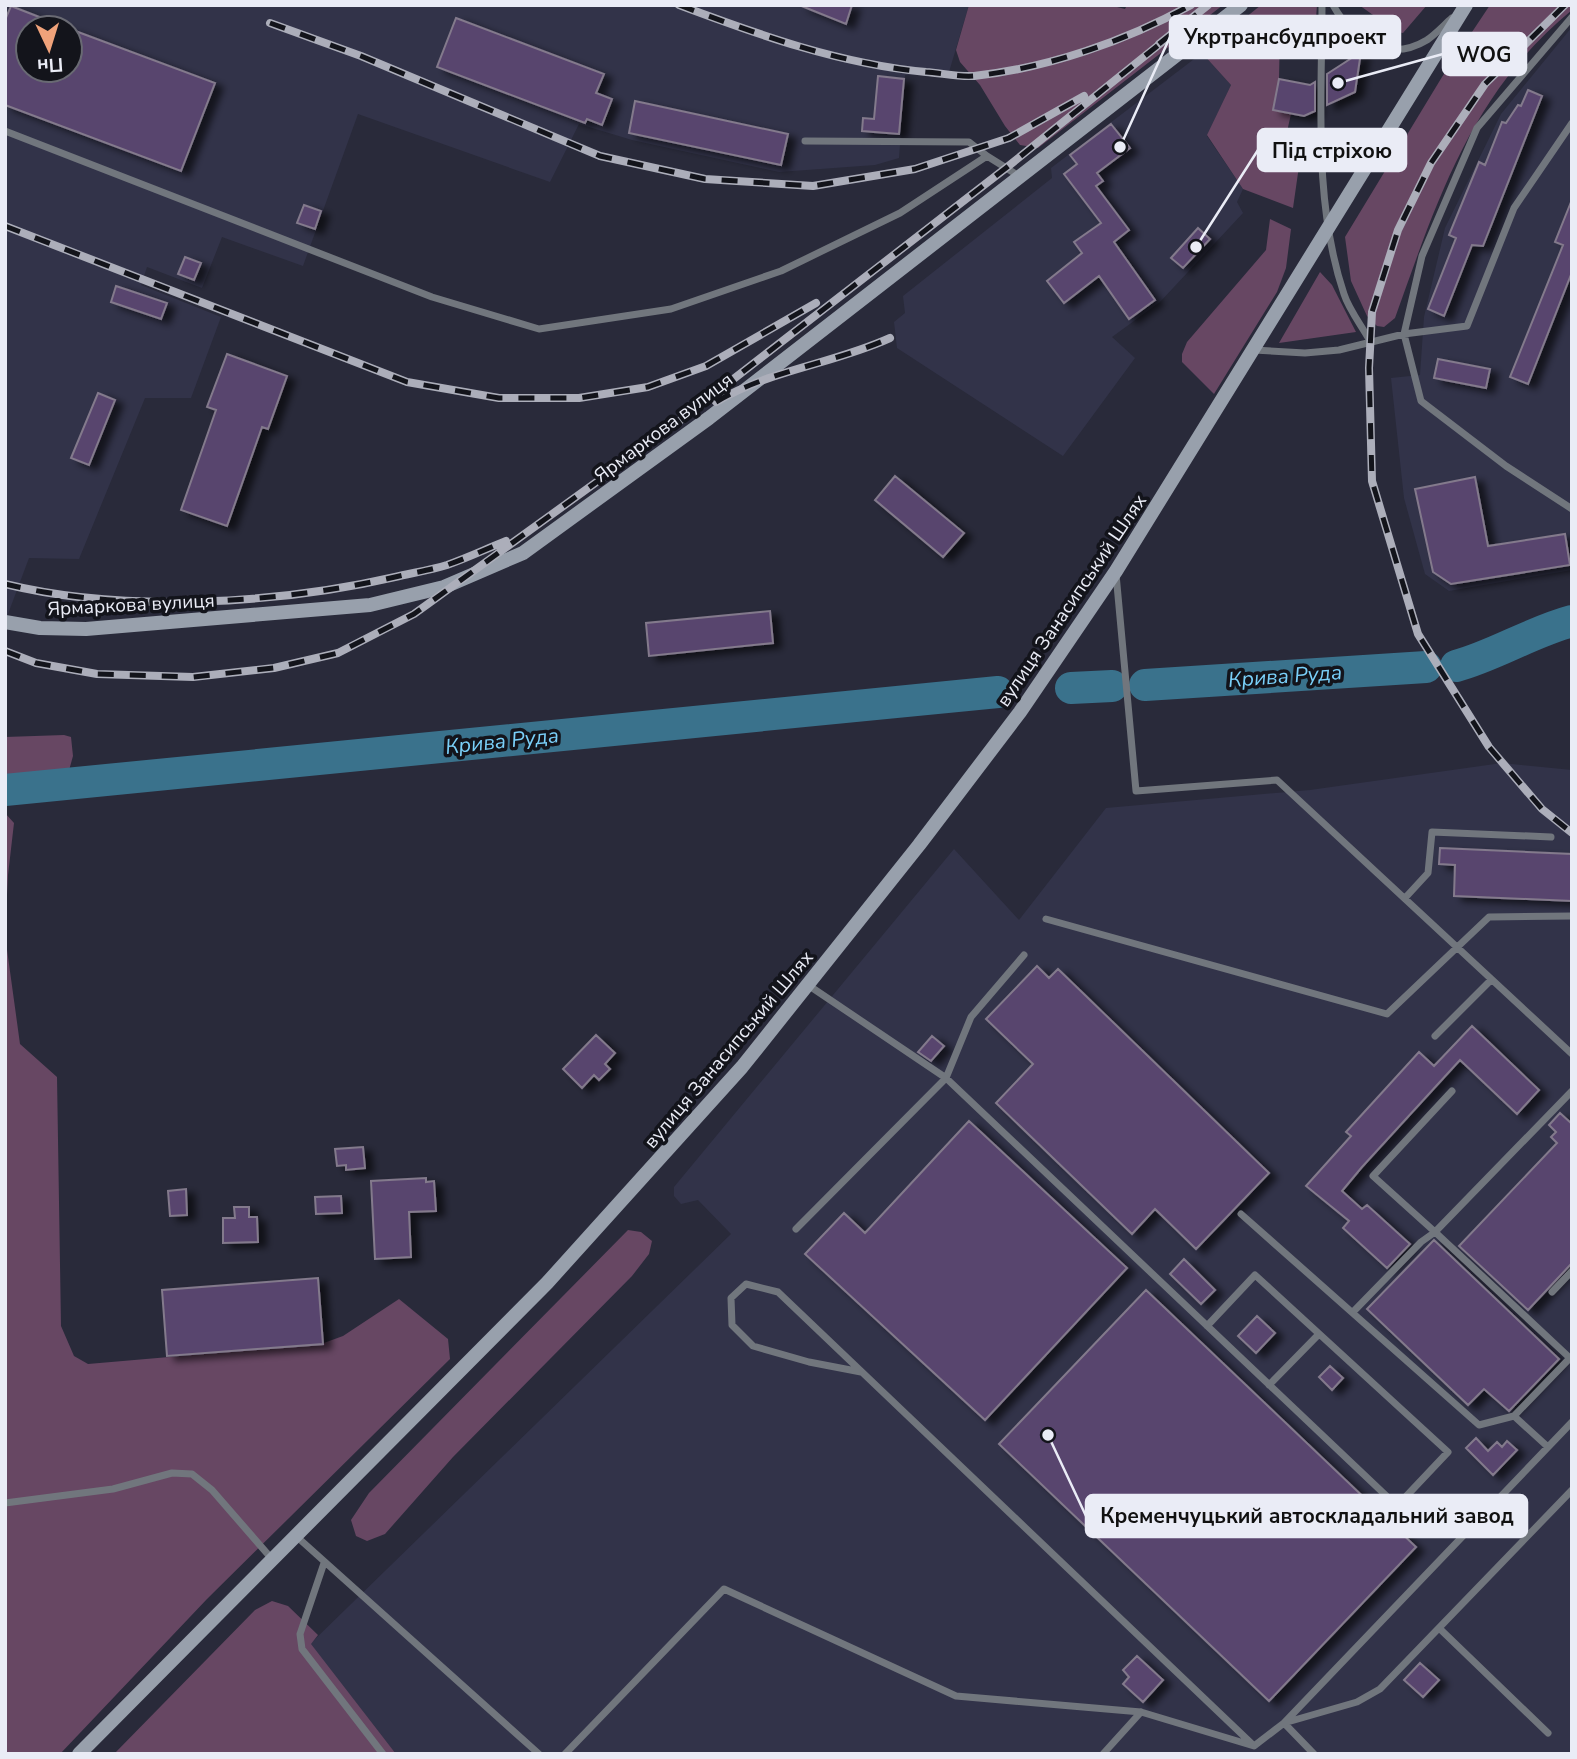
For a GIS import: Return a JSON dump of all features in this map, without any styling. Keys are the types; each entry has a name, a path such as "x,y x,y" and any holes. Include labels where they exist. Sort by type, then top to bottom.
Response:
{"main road":[{"name":"Ярмаркова вулиця","path":"5,622 40,628 86,629 348,607 400,600 484,572 523,553 709,418 1241,5"},
{"name":"вулиця Занасипський Шлях","path":"79,1754 450,1384 648,1174 742,1067 808,985 969,782 1116,571 1466,6"}],"lane":[{"path":"1322,5 1322,162 1329,229 1344,296 1370,341"},
{"path":"1333,5 1340,18 1366,44 1394,51 1427,40 1466,6"},
{"path":"1572,16 1477,128 1422,256 1404,334 1421,401 1506,466 1572,509"},
{"path":"1254,351 1305,353 1339,350 1404,334 1467,326 1514,208 1572,123"},
{"path":"5,131 432,298 539,329 671,309 780,271 900,213 987,156"},
{"path":"805,141 969,142 1019,176"},
{"path":"1116,571 1136,791 1277,780 1572,1055"},
{"path":"1405,898 1428,873 1432,832 1552,837"},
{"path":"1046,919 1387,1014 1489,918 1572,916"},
{"path":"796,1229 946,1078 971,1017 1024,955"},
{"path":"1435,1036 1491,980"},
{"path":"808,985 946,1078 1269,1385 1397,1506 1448,1452 1255,1275 1207,1326"},
{"path":"1241,1214 1479,1425 1514,1416 1571,1359 1373,1175 1452,1091"},
{"path":"1353,1312 1572,1091"},
{"path":"1552,1292 1572,1271"},
{"path":"861,1372 808,1362 753,1346 732,1325 732,1298 746,1284 778,1292 1254,1746"},
{"path":"1269,1385 1319,1334"},
{"path":"1514,1416 1548,1447"},
{"path":"1254,1746 1284,1723 1572,1422"},
{"path":"5,1503 113,1489 172,1473 192,1474 212,1490 272,1560"},
{"path":"1284,1723 1357,1702 1380,1689 1572,1490"},
{"path":"296,1536 539,1754"},
{"path":"324,1563 300,1634 302,1649 383,1754"},
{"path":"565,1754 724,1589 956,1696 1141,1712 1254,1746"},
{"path":"1439,1628 1548,1733"},
{"path":"1103,1754 1141,1712"},
{"path":"1284,1723 1314,1754"}],"shaded area":[{"path":"5,5 969,5 949,72 905,75 899,158 875,165 779,172 632,140 579,124 550,182 358,114 303,266 222,237 202,288 147,267 141,285 221,317 191,398 145,398 79,559 29,558 5,622"},
{"path":"969,5 1109,5 1125,9 1127,5 1223,5 1038,148 1020,145 980,85 960,62 956,50"},
{"path":"1261,5 1317,5 1315,32 1280,32 1279,79 1273,110 1291,114 1284,145 1301,152 1293,208 1243,189 1207,135 1231,85 1202,53"},
{"path":"1359,5 1427,5 1403,33 1397,32"},
{"path":"1490,5 1572,5 1572,10 1537,42 1483,113 1461,151 1443,191 1395,318 1384,327 1377,326 1367,316 1351,281 1345,237 1442,77"},
{"path":"1572,27 1572,570 1449,591 1425,574 1404,498 1391,378 1420,375 1424,317 1445,228 1501,114"},
{"path":"1202,53 1231,85 1207,136 1243,189 1237,202 1243,213 1160,302 1112,337 1135,358 1063,456 897,348 894,322 905,313 903,296 1052,178 1051,168"},
{"path":"1270,219 1291,229 1286,268 1277,292 1214,394 1182,362 1182,354 1187,342 1266,250"},
{"path":"1320,272 1332,285 1356,332 1279,343"},
{"path":"5,737 71,737 73,756 68,774 5,782"},
{"path":"1502,763 1572,770 1572,1754 396,1754 310,1644 731,1234 698,1200 681,1204 674,1196 674,1187 954,849 1019,920 1106,808 1310,790"},
{"path":"5,813 14,823 5,935"},
{"path":"5,935 20,1044 57,1077 61,1326 74,1356 88,1364 321,1344 343,1336 399,1299 448,1339 450,1359 207,1599 60,1754 5,1754"},
{"path":"628,1230 641,1232 652,1241 649,1254 632,1276 453,1457 385,1534 367,1541 356,1536 351,1520 369,1493"},
{"path":"272,1601 288,1606 318,1635 311,1644 396,1754 114,1754 255,1610"}],"building":[{"path":"799,5 852,5 846,24"},
{"path":"11,6 32,14 14,14 14,84 84,84 84,34 215,83 181,171 5,105 5,20"},
{"path":"456,18 604,74 596,93 612,99 602,125 587,119 585,123 437,67"},
{"path":"1361,52 1355,92 1327,105 1327,74"},
{"path":"878,76 904,79 899,134 862,131 863,118 874,119"},
{"path":"1279,79 1310,85 1315,82 1315,111 1304,116 1273,110"},
{"path":"1528,90 1542,96 1483,246 1472,245 1444,316 1428,309 1456,238 1449,235 1479,162 1485,165 1502,122 1506,123 1518,105 1521,106"},
{"path":"635,101 788,134 781,165 629,133"},
{"path":"1111,124 1130,148 1097,173 1103,181 1096,186 1129,230 1114,242 1155,300 1129,319 1099,276 1064,303 1047,281 1082,253 1074,242 1101,223 1064,174 1077,164 1070,155"},
{"path":"1571,202 1572,272 1528,384 1510,377 1563,245 1555,242"},
{"path":"304,205 321,211 315,229 297,223"},
{"path":"1198,228 1210,239 1183,268 1171,258"},
{"path":"185,257 201,263 194,280 178,274"},
{"path":"116,286 167,303 161,319 111,302"},
{"path":"227,354 287,376 268,429 262,427 227,526 181,510 216,410 207,407"},
{"path":"1438,359 1490,369 1486,388 1434,378"},
{"path":"98,393 115,400 89,465 71,458"},
{"path":"895,476 964,533 943,557 875,500"},
{"path":"1475,477 1488,546 1565,534 1570,565 1451,584 1433,572 1415,489"},
{"path":"770,611 773,643 649,656 646,623"},
{"path":"1440,848 1572,854 1572,901 1454,896 1455,865 1439,864"},
{"path":"1037,966 1049,978 1058,969 1269,1173 1196,1249 1155,1209 1132,1234 996,1103 1033,1064 986,1019"},
{"path":"1472,1026 1539,1090 1517,1114 1460,1060 1362,1167 1342,1191 1362,1209 1367,1205 1410,1244 1387,1268 1343,1228 1349,1221 1306,1186 1351,1136 1346,1132 1419,1052 1434,1066"},
{"path":"596,1035 615,1053 605,1064 610,1069 599,1080 594,1075 582,1088 563,1069"},
{"path":"932,1036 944,1046 931,1061 918,1052"},
{"path":"1560,1113 1572,1124 1572,1263 1528,1310 1459,1246 1557,1143 1551,1137 1556,1132 1549,1125"},
{"path":"969,1121 1127,1268 985,1420 805,1254 844,1213 865,1233"},
{"path":"363,1147 365,1168 346,1170 346,1165 337,1166 335,1149"},
{"path":"426,1178 426,1182 434,1181 436,1211 409,1212 411,1257 375,1259 371,1181"},
{"path":"186,1189 187,1215 170,1216 168,1191"},
{"path":"341,1196 342,1213 316,1214 315,1197"},
{"path":"234,1207 249,1207 249,1217 257,1217 258,1242 223,1243 223,1218 235,1218"},
{"path":"1434,1240 1559,1359 1509,1411 1484,1389 1468,1405 1367,1309"},
{"path":"1184,1259 1215,1290 1201,1304 1170,1274"},
{"path":"318,1278 323,1344 167,1356 162,1290"},
{"path":"1146,1290 1416,1547 1269,1701 999,1444"},
{"path":"1257,1316 1275,1333 1256,1353 1238,1336"},
{"path":"1330,1366 1343,1378 1332,1390 1319,1377"},
{"path":"1476,1438 1488,1451 1497,1442 1502,1447 1507,1441 1517,1450 1493,1475 1466,1448"},
{"path":"1137,1656 1163,1680 1143,1702 1123,1684 1129,1677 1123,1670"},
{"path":"1420,1663 1439,1680 1423,1697 1404,1680"}],"waterway":[{"name":"Крива Руда","path":"1456,666 1572,621"},
{"name":"Крива Руда","path":"1145,685 1426,667"},
{"path":"1071,688 1112,686"},
{"name":"Крива Руда","path":"5,790 998,692"}],"railway":[{"path":"679,5 831,55 894,68 968,76 1058,60 1140,30 1191,5"},
{"path":"1159,44 1208,5"},
{"path":"1565,5 1485,84 1431,163 1398,230 1372,312 1369,368 1372,481 1418,634 1489,747 1542,809 1572,833"},
{"path":"270,23 361,56 600,156 705,179 813,186 915,169 1009,138 1084,96"},
{"path":"5,651 36,663 97,674 193,677 274,668 338,653 414,614 656,439 1006,168 1166,39"},
{"path":"5,226 407,382 499,398 579,398 648,387 706,366 816,303"},
{"path":"716,402 758,382 890,338"},
{"path":"5,584 99,599 149,602 251,599 301,594 428,570 506,541"}],"place":[{"name":"WOG","path":"1338,83"},
{"name":"Укртрансбудпроект","path":"1120,147"},
{"name":"Під стріхою","path":"1196,247"},
{"name":"Кременчуцький автоскладальний завод","path":"1048,1435"}]}
